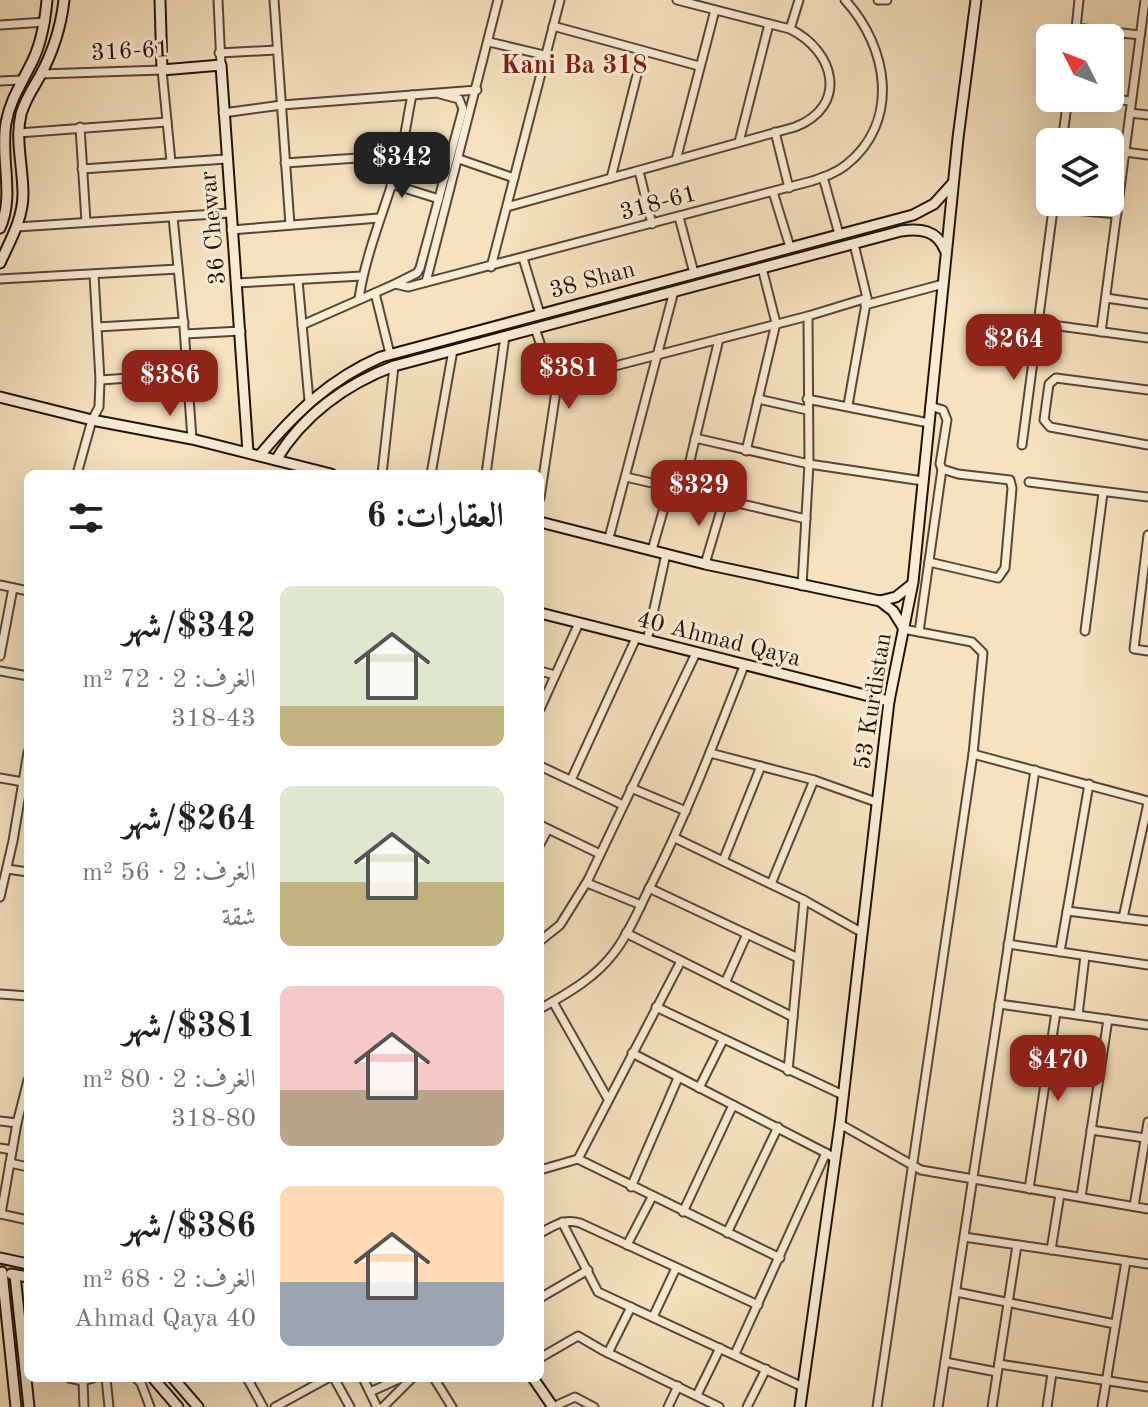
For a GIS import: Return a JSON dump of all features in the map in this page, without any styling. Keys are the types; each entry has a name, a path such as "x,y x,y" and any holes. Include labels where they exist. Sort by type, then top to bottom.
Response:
{"street":[{"path":"160,0 162,70 171,162"},
{"name":"36 Chewar","path":"218,0 226,159 248,452"},
{"path":"274,0 290,225"},
{"path":"426,282 498,0"},
{"path":"491,267 560,0"},
{"path":"507,207 795,127 814,118 825,104 830,76 823,57 804,36 790,29 715,10 707,4 677,0"},
{"path":"790,29 799,0"},
{"name":"318-61","path":"302,325 395,284 408,287 491,267 789,188 844,167 863,146 875,124 883,98 882,71 872,37 845,0"},
{"path":"878,0 887,0"},
{"name":"53 Kurdistan","path":"800,1407 830,1155 840,1124 889,701 913,582 946,253 976,0"},
{"path":"1076,24 1079,0"},
{"path":"1124,160 1145,0"},
{"path":"0,228 7,204 3,187 2,134 10,106 35,55 45,22 47,2 63,2 59,28 41,74 25,102 18,133 23,197 17,227 0,263"},
{"path":"676,160 715,10"},
{"path":"0,25 45,22"},
{"path":"739,142 769,24"},
{"path":"553,26 699,66"},
{"path":"1124,33 1140,35"},
{"path":"489,42 544,55"},
{"path":"219,53 276,50"},
{"path":"611,178 643,51"},
{"name":"316-61","path":"41,74 221,65"},
{"path":"1136,71 1148,73"},
{"path":"0,81 21,80"},
{"path":"223,113 282,105 477,90"},
{"path":"395,284 417,273 420,268 463,109 459,99 438,93"},
{"path":"359,298 362,276 379,218 401,155 412,95"},
{"path":"1124,100 1131,101"},
{"path":"1130,113 1148,115"},
{"path":"18,133 167,122"},
{"path":"80,127 86,222"},
{"path":"775,132 789,188"},
{"path":"1125,152 1148,155"},
{"path":"285,163 401,155"},
{"path":"82,169 226,159"},
{"path":"459,159 514,178"},
{"path":"639,171 652,224"},
{"path":"823,177 839,234"},
{"name":"38 Shan","path":"260,455 309,401 351,371 390,354 913,215 928,208 954,181"},
{"path":"391,184 439,199"},
{"path":"773,192 790,247"},
{"path":"17,227 230,213"},
{"path":"1022,445 1052,216"},
{"path":"1101,332 1117,216"},
{"path":"173,217 192,439"},
{"path":"679,217 694,273"},
{"path":"231,230 379,218"},
{"name":"38 Shan","path":"276,460 306,421 329,401 357,382 394,366 901,231 924,230 937,237 946,253"},
{"path":"848,405 866,301 854,244"},
{"path":"523,258 540,314 535,328 553,382 555,402 544,472"},
{"path":"746,451 776,323 762,268"},
{"path":"0,279 178,269"},
{"path":"78,470 92,420 98,410 100,380 94,274"},
{"path":"236,283 362,276"},
{"path":"298,280 309,401"},
{"path":"553,382 776,323 943,284"},
{"path":"609,538 674,291"},
{"path":"375,293 390,354"},
{"path":"1106,298 1148,304"},
{"path":"802,586 809,464 808,316"},
{"path":"97,327 184,322"},
{"path":"1037,323 1148,338"},
{"path":"185,334 241,331"},
{"path":"487,470 505,336"},
{"path":"683,490 719,339"},
{"path":"432,470 453,350"},
{"path":"382,470 394,366"},
{"path":"100,380 188,374"},
{"path":"1148,390 1056,378 1049,384 1044,420 1050,427 1148,445"},
{"path":"0,397 92,420 248,452 276,460 289,469 300,470"},
{"path":"758,399 807,410"},
{"path":"807,399 929,423"},
{"path":"919,632 947,420 943,410 930,406"},
{"path":"695,438 809,464 923,481"},
{"path":"929,562 998,578 1005,568 1012,488 1010,480 942,469"},
{"path":"626,477 806,519"},
{"path":"1029,482 1148,497"},
{"path":"652,550 670,487"},
{"path":"1085,631 1103,493"},
{"path":"705,564 724,500"},
{"path":"544,523 705,564 880,601 896,597 913,582"},
{"path":"1148,535 1134,649 1148,651"},
{"path":"647,641 666,554"},
{"path":"0,585 24,590"},
{"path":"0,656 13,588"},
{"path":"877,1407 973,754 983,653 972,642 903,629 893,611 880,601"},
{"name":"40 Ahmad Qaya","path":"544,614 889,701"},
{"path":"544,700 579,623"},
{"path":"571,780 636,638"},
{"path":"544,938 560,925 587,883 696,653"},
{"path":"544,1007 597,971 626,933 675,838 744,666"},
{"path":"0,671 24,675"},
{"path":"544,672 555,675"},
{"path":"710,753 814,780 876,802"},
{"path":"973,754 1148,802 1123,918"},
{"path":"723,861 761,766"},
{"path":"544,768 623,805"},
{"path":"938,1407 1035,770"},
{"path":"1,892 24,776"},
{"path":"0,778 23,782"},
{"path":"771,884 814,780"},
{"path":"1060,952 1089,784"},
{"path":"631,788 686,811"},
{"path":"544,827 600,854"},
{"path":"675,838 804,900 861,932"},
{"path":"7,869 24,871"},
{"path":"587,883 641,905"},
{"path":"649,888 798,958"},
{"path":"788,1071 804,900"},
{"path":"1067,911 1148,921"},
{"path":"626,933 793,1017"},
{"path":"725,983 747,934"},
{"path":"1008,944 1148,965"},
{"path":"1078,1015 1085,956"},
{"path":"578,1159 681,961"},
{"path":"0,994 24,996"},
{"path":"553,1002 608,1099"},
{"path":"999,1004 1148,1025"},
{"path":"656,1007 843,1095"},
{"path":"1029,1189 1056,1012"},
{"path":"1081,1197 1108,1019"},
{"path":"699,1088 723,1040"},
{"path":"632,1053 830,1155 735,1354"},
{"path":"631,1187 678,1078"},
{"path":"683,1212 733,1105"},
{"path":"24,1108 17,1123 1,1214 24,1219"},
{"path":"0,1121 17,1123"},
{"path":"1134,1206 1148,1122"},
{"path":"840,1124 912,1167 1148,1209"},
{"path":"727,1233 778,1127"},
{"path":"1091,1130 1145,1138"},
{"path":"0,1148 12,1150"},
{"path":"544,1169 578,1159 780,1258"},
{"path":"10,1163 24,1166"},
{"path":"1051,1250 1060,1194"},
{"path":"627,1245 652,1197"},
{"path":"544,1231 570,1220 580,1223 758,1305"},
{"path":"562,1222 598,1292 803,1387"},
{"path":"964,1237 1148,1264"},
{"path":"992,1407 1017,1245"},
{"path":"0,1258 24,1263"},
{"path":"1102,1407 1126,1261"},
{"path":"653,1317 676,1268"},
{"path":"544,1296 588,1270"},
{"path":"16,1407 1,1272 24,1276"},
{"path":"15,1275 24,1351"},
{"path":"956,1292 1115,1324"},
{"path":"608,1353 631,1307"},
{"path":"544,1356 578,1336 719,1407"},
{"path":"697,1395 720,1348"},
{"path":"945,1362 1148,1387"},
{"path":"747,1407 766,1369"},
{"path":"1047,1407 1052,1373"},
{"path":"27,1382 29,1407"},
{"path":"83,1382 84,1407"},
{"path":"106,1382 109,1407"},
{"path":"140,1382 150,1407"},
{"path":"156,1382 178,1407"},
{"path":"176,1382 198,1407"},
{"path":"249,1382 263,1407"},
{"path":"275,1407 323,1382"},
{"path":"334,1382 350,1407"},
{"path":"365,1382 380,1407 408,1382"},
{"path":"370,1392 392,1382"},
{"path":"436,1382 452,1407"},
{"path":"536,1382 553,1407 575,1397 594,1407"},
{"path":"668,1407 678,1386"}],"district":[{"name":"Kani Ba 318","path":"574,64"}]}
